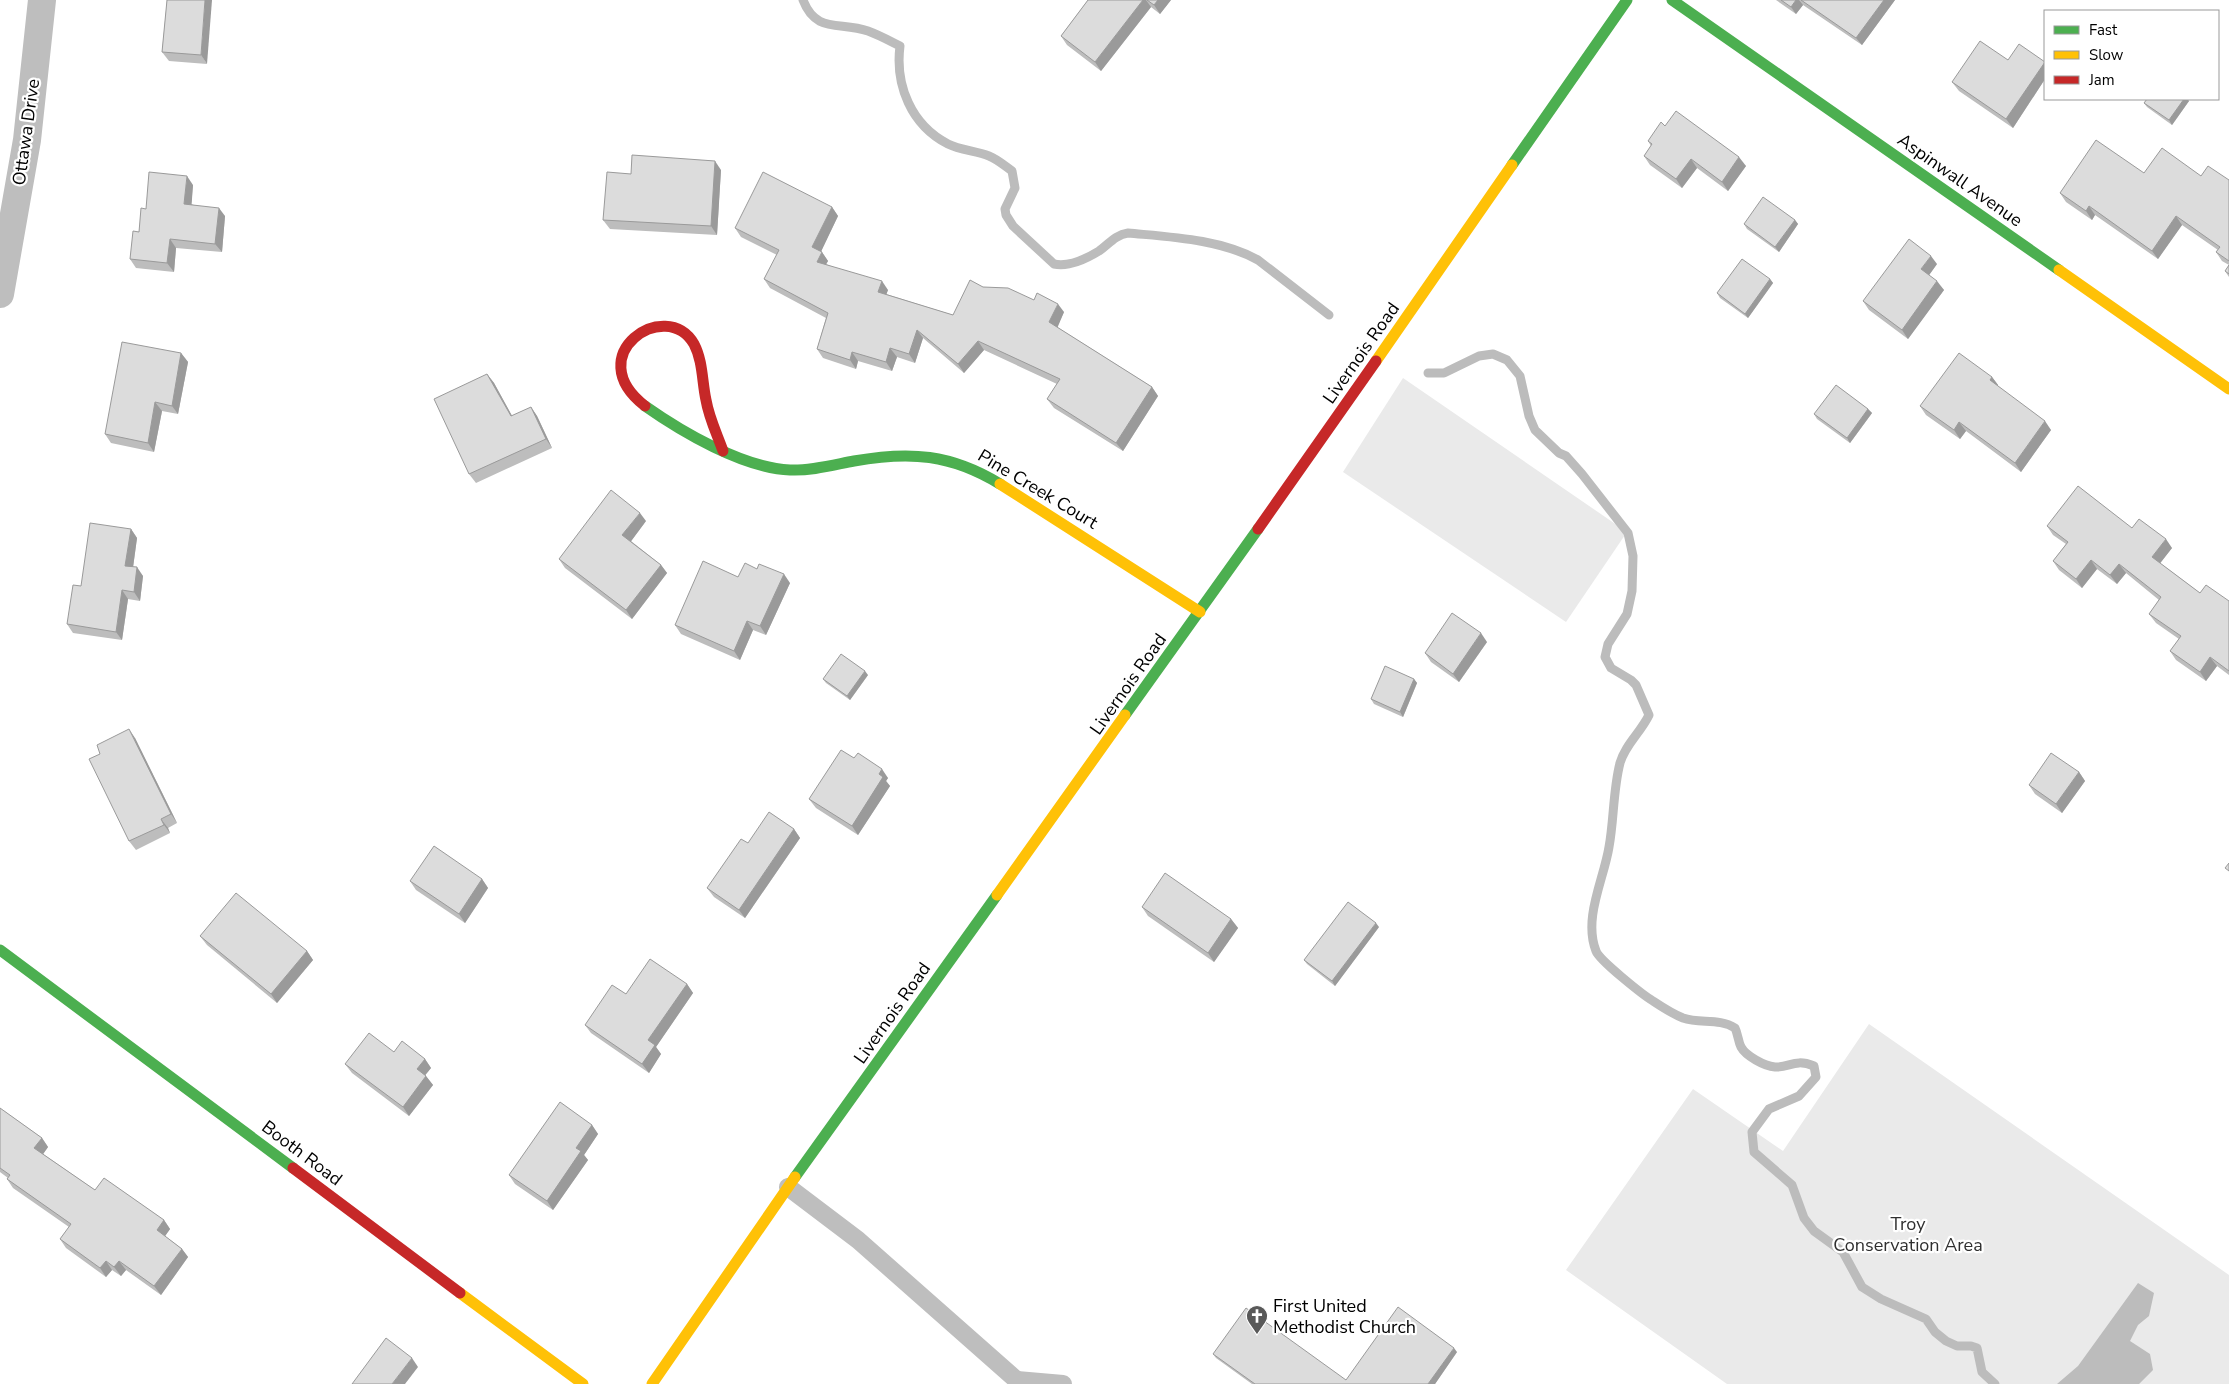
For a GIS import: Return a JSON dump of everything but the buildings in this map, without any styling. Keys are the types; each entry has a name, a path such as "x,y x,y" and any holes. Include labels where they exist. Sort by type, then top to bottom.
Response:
{"street":[{"name":"Ottawa Drive","path":"0,294 27,140 42,0"},
{"name":"Livernois Road","path":"652,1384 788,1187 1200,612 1627,0"},
{"name":"Aspinwall Avenue","path":"1672,0 2229,389"},
{"name":"Pine Creek Court","path":"723,451 710,416 701,362 696,345 682,333 670,327 656,327 641,331 624,348 620,363 621,377 627,390 653,412 723,451 748,462 782,469 806,469 898,454 946,460 964,466 1058,521 1200,612"},
{"name":"Booth Road","path":"0,950 583,1384"}],"lane":[{"path":"788,1187 858,1240 1019,1382 1063,1384"}],"green space":[{"path":"1403,378 1627,532 1566,622 1343,472"},
{"name":"Troy Conservation Area","path":"1869,1024 2229,1275 2229,1384 1727,1384 1566,1270 1693,1089 1783,1151"}],"shaded area":[{"path":"2138,1283 2154,1293 2149,1316 2138,1325 2130,1341 2150,1354 2153,1370 2139,1384 2057,1384 2078,1366"}],"waterway":[{"path":"803,0 808,11 822,22 868,31 900,46 899,61 903,89 915,115 935,136 948,144 989,156 1012,171 1015,188 1005,209 1006,215 1013,226 1054,264 1071,263 1083,259 1099,251 1116,238 1128,233 1211,243 1228,247 1258,260 1329,315"},
{"path":"1428,373 1444,373 1479,356 1493,354 1507,360 1520,376 1529,416 1535,430 1559,453 1566,456 1628,533 1633,556 1632,591 1627,614 1608,644 1605,657 1611,668 1636,685 1649,715 1622,756 1620,763 1609,847 1593,912 1592,925 1596,951 1605,962 1631,985 1671,1012 1689,1020 1723,1023 1735,1028 1741,1047 1756,1060 1775,1067 1797,1063 1814,1066 1816,1077 1799,1096 1769,1109 1752,1132 1754,1152 1792,1185 1804,1218 1814,1231 1843,1252 1862,1287 1881,1299 1926,1319 1935,1332 1946,1341 1957,1346 1977,1348 1982,1372 1995,1384"}],"traffic: fast":[{"path":"1512,165 1627,0"},
{"path":"1672,0 2059,270"},
{"path":"645,406 677,427 714,447 733,456 772,468 806,470 874,458 912,456 947,461 964,466 1000,484"},
{"path":"1125,715 1258,529"},
{"path":"795,1177 997,895"},
{"path":"0,950 293,1168"}],"traffic: slow":[{"path":"1376,361 1512,165"},
{"path":"2059,270 2229,389"},
{"path":"1000,484 1200,612"},
{"path":"997,895 1125,715"},
{"path":"652,1384 795,1177"},
{"path":"460,1293 583,1384"}],"traffic: jam":[{"path":"645,406 627,387 621,368 624,351 634,338 649,329 665,326 681,331 694,344 697,351 701,364 707,407 723,451"},
{"path":"1258,529 1376,361"},
{"path":"293,1168 460,1293"}],"place":[{"name":"First United Methodist Church","path":"1257,1335"}]}
